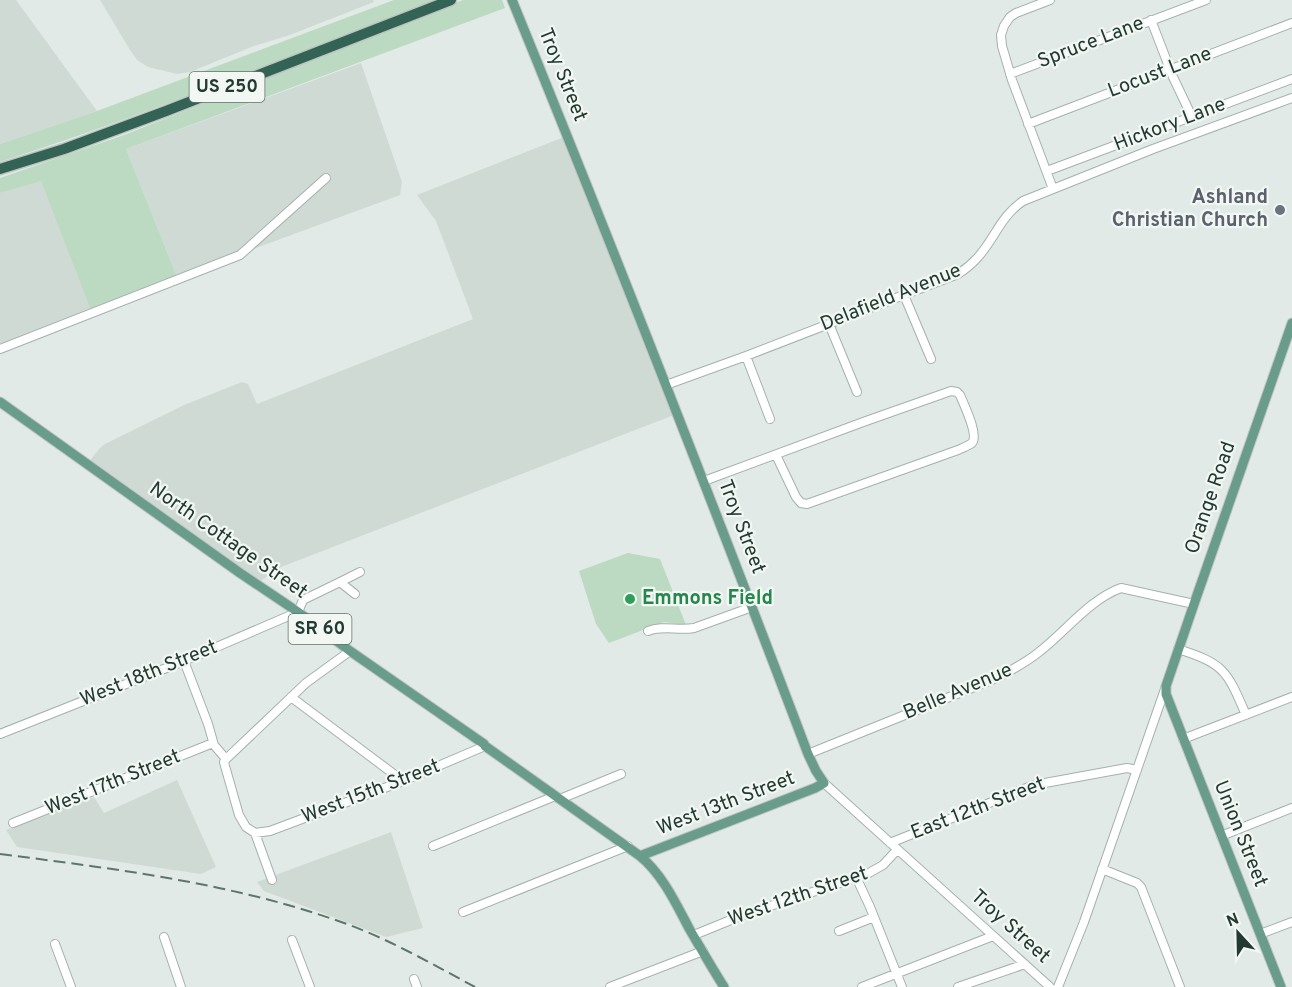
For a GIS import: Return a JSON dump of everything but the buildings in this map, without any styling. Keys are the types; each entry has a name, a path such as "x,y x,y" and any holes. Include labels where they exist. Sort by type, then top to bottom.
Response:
{"highway":[{"name":"US 250","path":"0,169 72,146 451,0"}],"main road":[{"name":"Troy Street","path":"512,0 666,385 808,754 824,783"},
{"name":"Orange Road","path":"1166,690 1178,649 1292,323"},
{"name":"North Cottage Street","path":"0,402 640,856"},
{"name":"Union Street","path":"1166,690 1183,739 1281,987"},
{"name":"West 13th Street","path":"640,856 824,783"},
{"name":"SR 60","path":"640,856 656,872 723,987"}],"street":[{"path":"1050,0 1010,17 1004,26 1001,40 1028,124 1053,189"},
{"name":"Spruce Lane","path":"1011,74 1206,0"},
{"path":"1151,20 1179,92 1192,117"},
{"name":"Locust Lane","path":"1028,124 1292,23"},
{"name":"Hickory Lane","path":"1047,171 1292,79"},
{"name":"Delafield Avenue","path":"666,385 958,274 969,267 979,256 998,226 1014,207 1023,201 1153,149 1292,98"},
{"path":"0,349 240,255 326,178"},
{"path":"904,295 931,359"},
{"path":"829,324 857,392"},
{"path":"746,356 770,419"},
{"path":"704,482 866,421 954,391 960,395 974,430 974,440 965,447 807,504 801,503 796,497 776,455"},
{"path":"298,612 303,600 360,572"},
{"path":"340,582 355,594"},
{"name":"Belle Avenue","path":"808,754 999,677 1040,652 1105,595 1121,588 1194,604"},
{"path":"648,631 660,627 694,628 753,607"},
{"name":"West 18th Street","path":"0,734 298,612"},
{"path":"1178,649 1207,659 1223,670 1231,681 1246,715"},
{"path":"272,880 255,833 246,827 239,815 224,762 291,696 350,651"},
{"path":"183,660 213,743 226,759"},
{"name":"Orange Road","path":"1058,987 1084,922 1166,690"},
{"path":"291,696 402,781"},
{"path":"1183,739 1292,697"},
{"name":"West 17th Street","path":"13,823 213,743"},
{"name":"West 15th Street","path":"255,833 270,831 402,781 485,746"},
{"name":"East 12th Street","path":"890,843 1034,785 1109,770 1127,768 1137,770"},
{"path":"433,846 621,774"},
{"name":"Troy Street","path":"824,783 1050,987"},
{"path":"1221,836 1292,808"},
{"path":"464,912 628,846"},
{"name":"West 12th Street","path":"694,935 743,915 857,879 877,869 897,850"},
{"path":"1102,870 1137,883 1141,887 1179,987"},
{"path":"857,879 902,987"},
{"path":"839,931 874,917"},
{"path":"1260,934 1292,922"},
{"path":"862,987 993,936"},
{"path":"164,937 181,987"},
{"path":"292,940 310,987"},
{"path":"55,944 71,987"},
{"path":"610,987 703,951"},
{"path":"958,987 1025,964"},
{"path":"987,977 990,987"}],"shaded area":[{"path":"0,0 16,0 97,111 0,144"},
{"path":"100,0 373,0 374,2 190,72 177,74 148,67 137,60"},
{"path":"361,63 402,182 400,195 177,277 126,149"},
{"path":"564,137 674,415 281,567 259,582 90,460 105,444 184,405 242,382 248,384 257,404 473,319 436,221 417,195"},
{"path":"41,180 91,311 0,346 0,193"},
{"path":"177,780 216,867 201,874 17,847 6,830 94,797 104,813"},
{"path":"391,832 423,928 386,937 264,891 257,882"}],"green space":[{"path":"394,0 436,0 165,104 0,162 0,144 97,111"},
{"path":"463,0 502,0 505,8 126,149 177,277 91,311 41,181 0,193 0,178 124,135"},
{"name":"Emmons Field","path":"628,553 660,559 686,625 664,622 609,643 596,624 579,571"}],"railway":[{"path":"0,854 174,879 260,897 344,923 410,952 475,987"}],"place":[{"name":"Ashland Christian Church","path":"1280,210"},
{"name":"Emmons Field","path":"630,599"}]}
